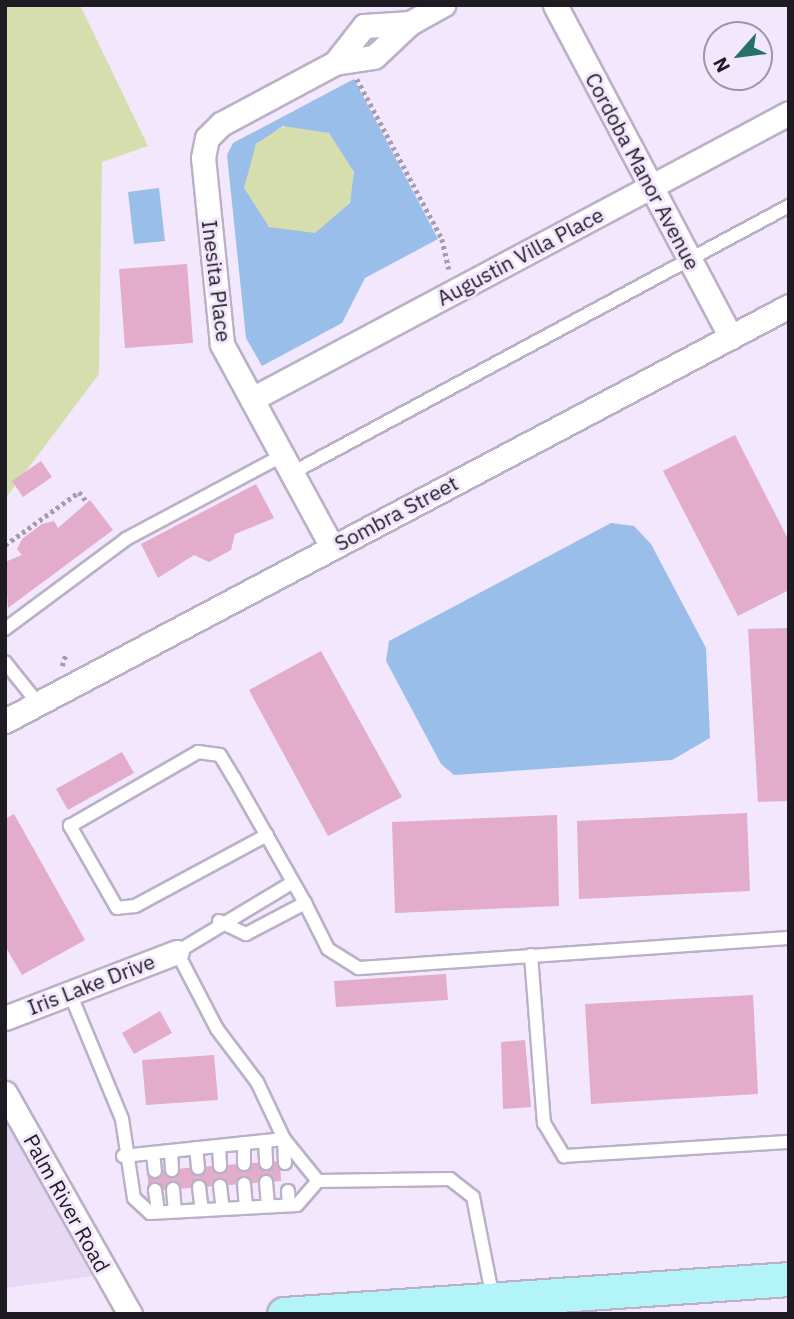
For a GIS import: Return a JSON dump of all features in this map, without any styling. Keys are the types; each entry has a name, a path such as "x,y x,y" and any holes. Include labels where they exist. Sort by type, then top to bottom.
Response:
{"street":[{"name":"Inesita Place","path":"332,547 222,344 203,158 207,138 221,124 341,62 363,26 410,23 443,5"},
{"name":"Cordoba Manor Avenue","path":"555,5 731,337"},
{"name":"Augustin Villa Place","path":"252,399 789,113"},
{"name":"Sombra Street","path":"5,721 40,707 332,547 789,306"},
{"name":"Iris Lake Drive","path":"5,1018 69,991 177,952"},
{"name":"Palm River Road","path":"5,1093 130,1314"},
{"path":"284,1314 789,1279"}],"lane":[{"path":"5,629 126,539 288,464 691,261 789,206"},
{"path":"5,662 40,707"},
{"path":"267,835 135,905 117,908 70,826 198,752 220,755 267,835 305,903 328,949 359,968 788,942"},
{"path":"293,882 219,921 177,952 217,1030 257,1082 284,1139 318,1181"},
{"path":"219,921 246,933 305,903"},
{"path":"531,956 544,1123 564,1156 789,1142"},
{"path":"69,991 122,1119 123,1156 134,1198 158,1212 223,1209 289,1205 318,1181 450,1179 473,1197 493,1299"},
{"path":"123,1156 284,1139"},
{"path":"284,1139 285,1163"},
{"path":"265,1141 266,1163"},
{"path":"244,1143 244,1164"},
{"path":"219,1146 220,1166"},
{"path":"197,1148 198,1167"},
{"path":"171,1151 172,1170"},
{"path":"153,1153 155,1171"},
{"path":"266,1182 268,1206"},
{"path":"244,1184 246,1207"},
{"path":"220,1185 223,1209"},
{"path":"200,1187 202,1210"},
{"path":"173,1189 175,1211"},
{"path":"155,1191 158,1212"},
{"path":"288,1191 289,1205"}],"path":[{"path":"341,62 442,239 459,288"},
{"path":"5,545 79,492 87,502"}],"shaded area":[{"path":"5,1119 94,1276 5,1288"}],"green space":[{"path":"5,5 80,5 148,146 102,162 99,374 5,499"},
{"path":"299,125 320,129 338,141 350,159 354,180 350,201 338,219 320,231 299,235 278,231 260,219 248,201 244,180 248,159 260,141 278,129"}],"water":[{"path":"354,79 438,239 365,278 342,323 262,366 246,338 227,155 233,143","holes":["283,126 329,133 354,172 350,203 315,233 269,227 244,188 256,144"]},
{"path":"159,188 165,241 134,244 128,192"},
{"path":"611,523 634,526 651,544 706,648 710,738 672,760 454,775 441,764 386,661 389,641"}],"building":[{"path":"187,264 193,343 125,348 119,269"},
{"path":"735,435 789,541 789,590 738,616 663,471"},
{"path":"41,461 52,477 23,497 12,481"},
{"path":"256,484 274,518 235,534 231,550 209,562 194,555 158,578 141,544"},
{"path":"90,500 113,530 8,608 5,562 22,555 17,549 22,539 42,524 54,521 58,528"},
{"path":"789,628 789,801 758,802 748,629"},
{"path":"321,651 402,797 328,836 249,690"},
{"path":"122,752 134,773 68,810 56,789"},
{"path":"747,813 750,891 579,899 577,821"},
{"path":"14,814 85,940 22,975 5,946 5,819"},
{"path":"557,815 559,906 395,913 392,822"},
{"path":"446,974 448,1000 336,1007 334,981"},
{"path":"753,995 758,1094 591,1104 585,1004"},
{"path":"160,1011 172,1033 134,1054 122,1033"},
{"path":"525,1040 531,1107 503,1109 501,1042"},
{"path":"214,1055 218,1100 146,1105 142,1060"},
{"path":"280,1161 281,1181 149,1191 147,1171"}]}
